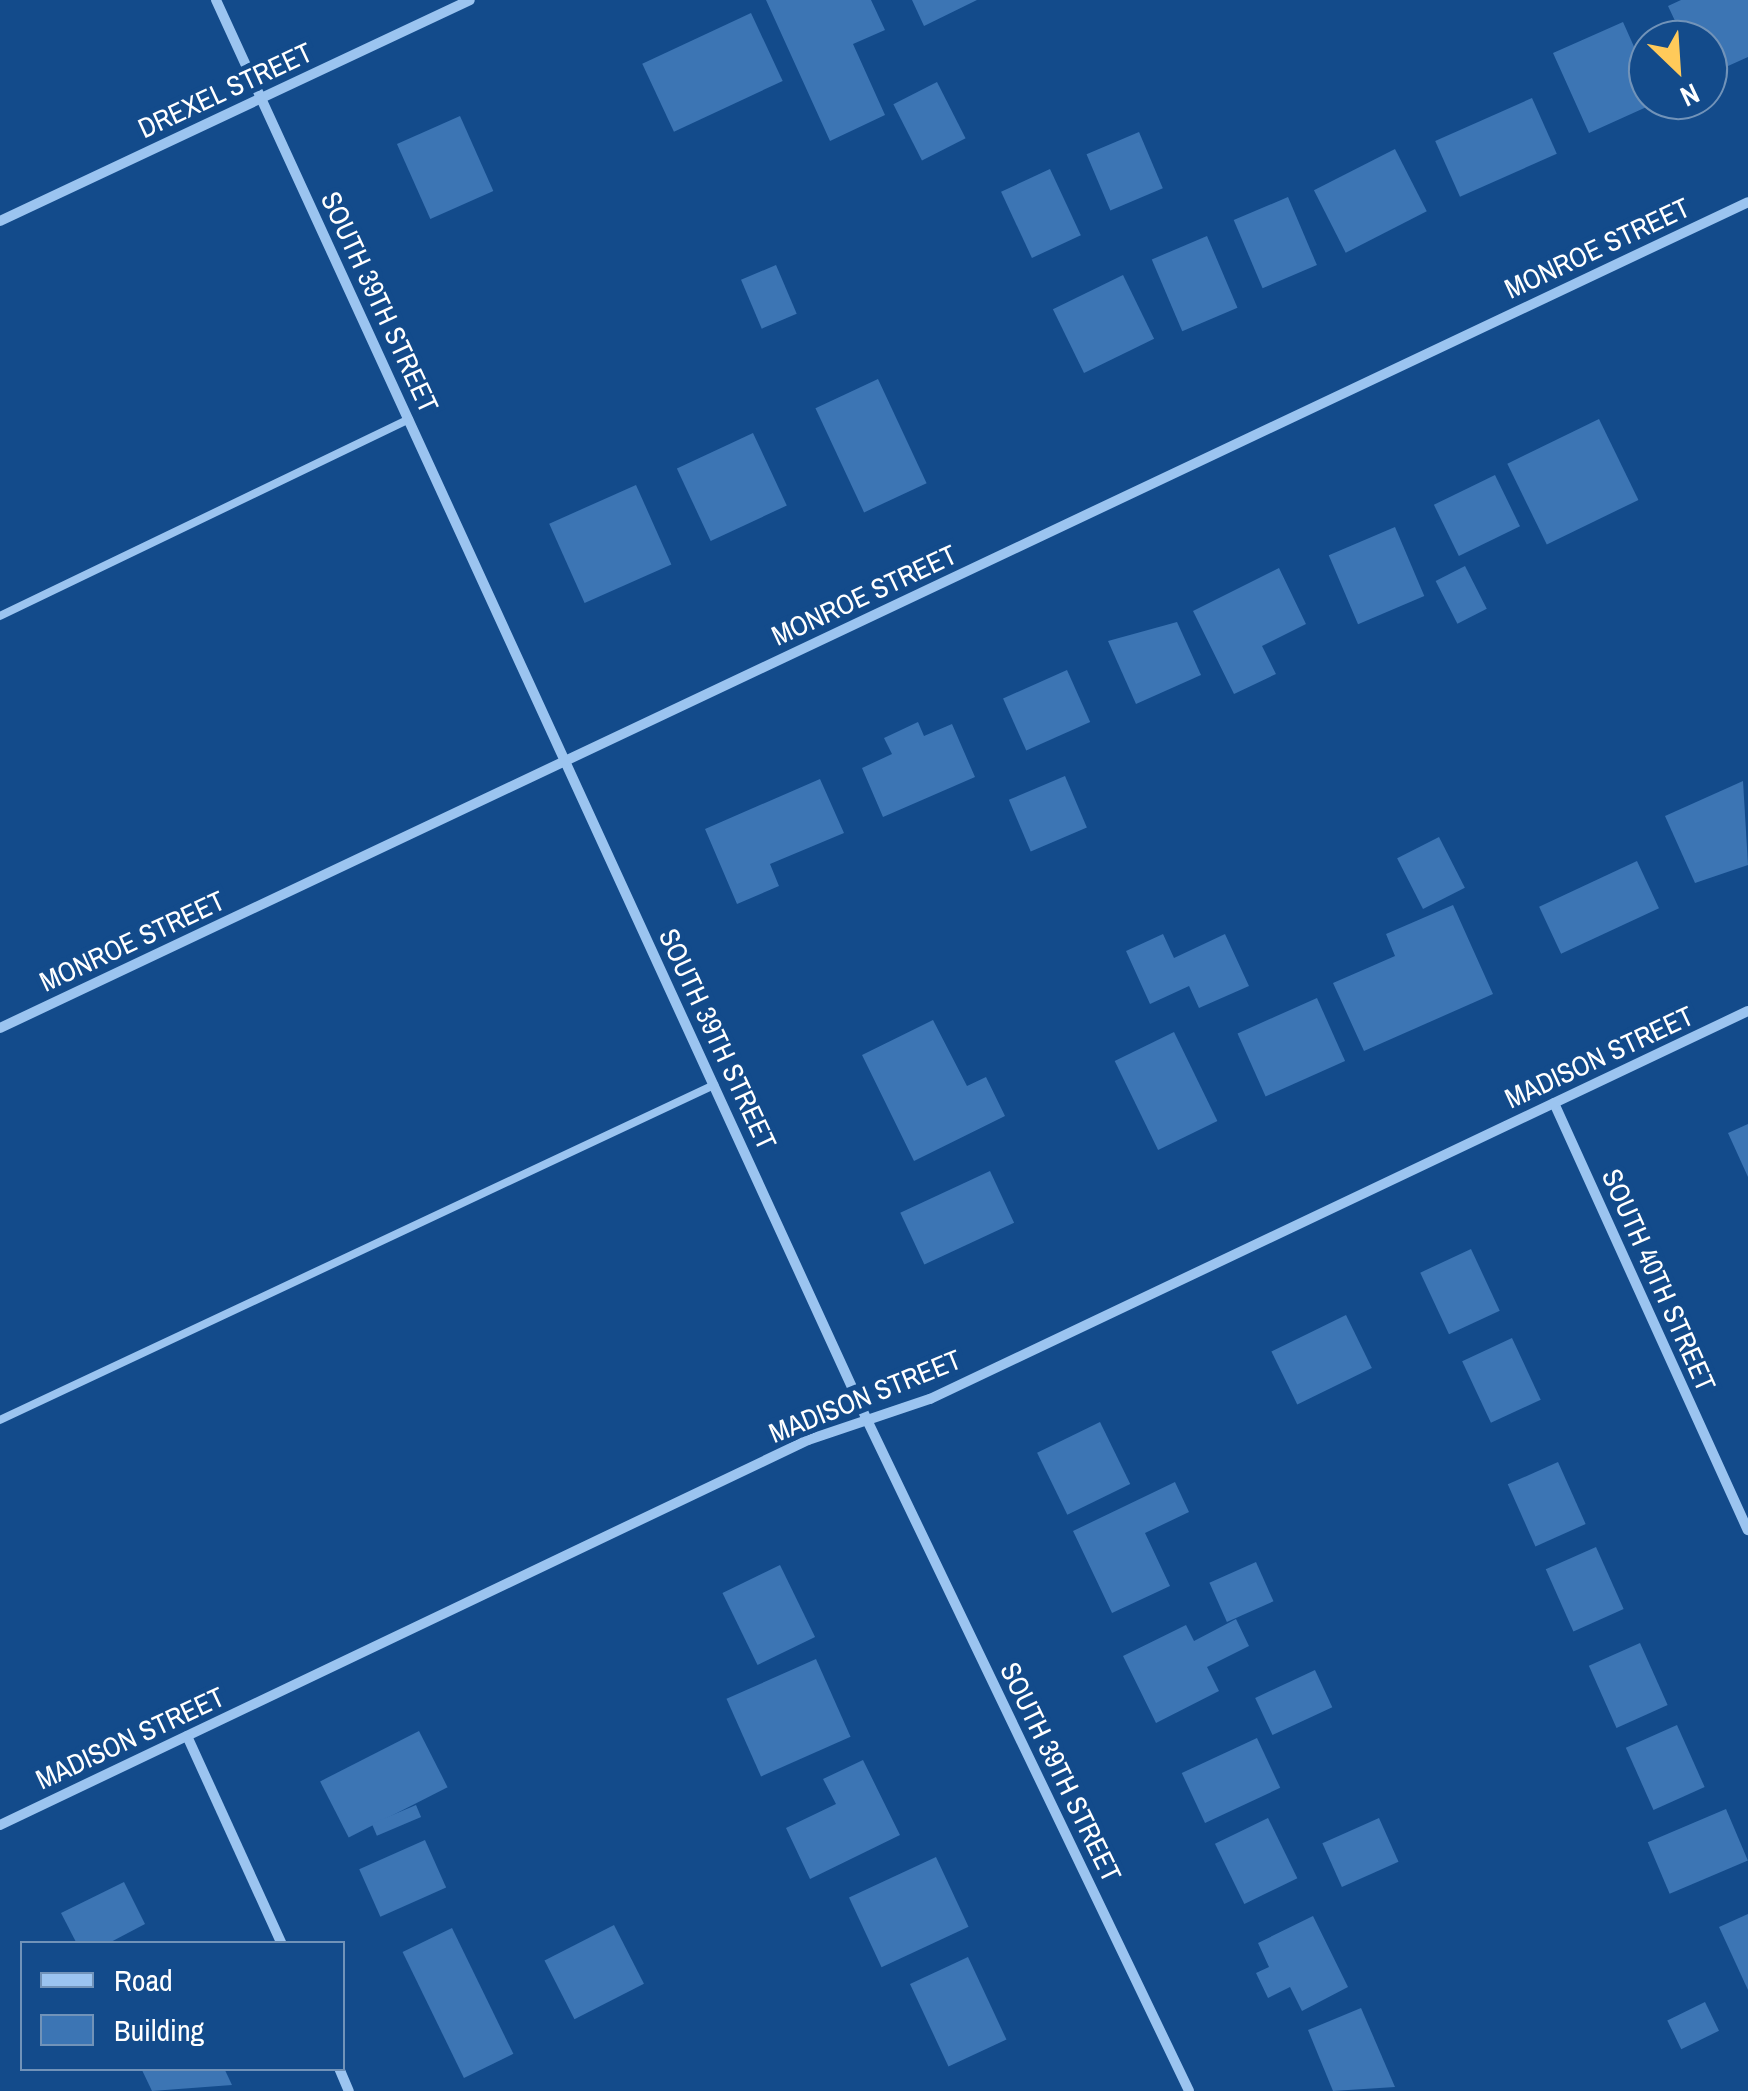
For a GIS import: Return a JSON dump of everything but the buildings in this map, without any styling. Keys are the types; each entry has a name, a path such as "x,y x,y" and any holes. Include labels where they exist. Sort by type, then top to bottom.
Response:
{"street":[{"name":"SOUTH 39TH STREET","path":"216,0 867,1420 1188,2091"},
{"name":"DREXEL STREET","path":"0,221 470,0"},
{"name":"MONROE STREET","path":"0,1028 1748,202"},
{"name":"MADISON STREET","path":"0,1825 808,1440 930,1398 1748,1011"},
{"name":"SOUTH 40TH STREET","path":"1554,1103 1748,1530"},
{"path":"186,1736 281,1941"}],"lane":[{"path":"0,616 410,420"},
{"path":"0,1420 714,1085"}]}
